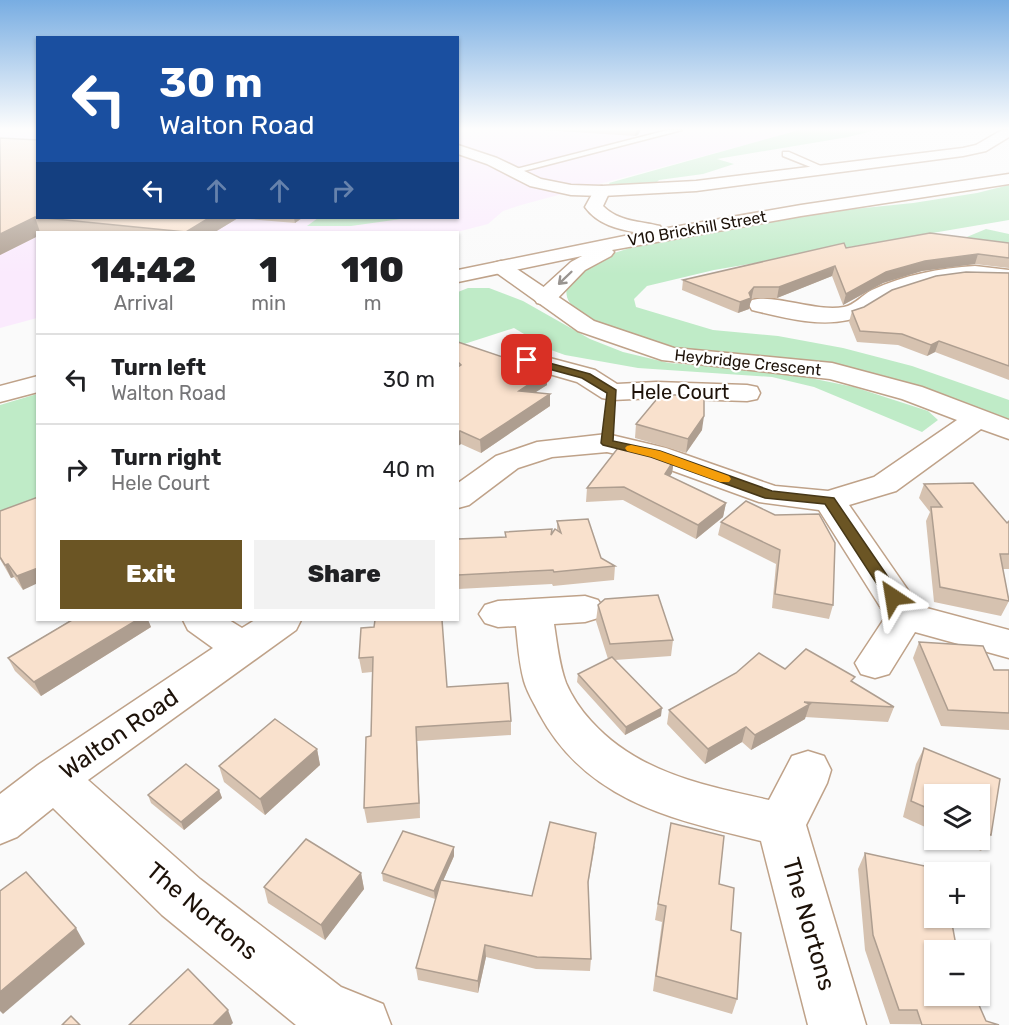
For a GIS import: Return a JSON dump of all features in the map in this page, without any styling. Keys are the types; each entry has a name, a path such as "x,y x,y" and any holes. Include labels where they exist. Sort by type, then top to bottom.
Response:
{"street":[{"path":"526,178 536,183 571,190 602,191 654,190 759,178"},
{"name":"V10 Brickhill Street","path":"460,276 669,232 855,201 1009,179"},
{"path":"602,191 594,207 599,215 626,225 669,232"},
{"path":"545,298 578,266 623,241"},
{"name":"Heybridge Crescent","path":"501,267 586,326 671,355 832,371 912,393 1009,430"},
{"path":"760,305 826,315 857,311 875,297 931,276 971,272 1009,276"},
{"name":"Hele Court","path":"527,360 586,376 612,392 656,390 747,393"},
{"path":"0,394 36,385"},
{"name":"Hele Court","path":"607,443 612,392"},
{"path":"459,497 507,462 548,448 607,443 655,454 770,495 830,501 885,484 978,418"},
{"path":"830,501 906,616 1009,644"},
{"path":"585,609 516,613 546,686 565,723 593,755 635,782 679,800 781,824 804,783 808,770"},
{"path":"875,663 906,616"},
{"path":"203,621 241,648"},
{"name":"Walton Road","path":"0,822 54,779 281,621"},
{"name":"The Nortons","path":"54,779 181,897 322,1010 362,1025"},
{"name":"The Nortons","path":"781,824 837,1025"}],"shaded area":[{"path":"0,178 36,178 36,219 459,219 459,178 622,178 521,205 503,211 488,224 459,231 36,231 36,318 0,328"}],"green space":[{"path":"628,178 675,178 659,180 655,184 613,189 609,183"},
{"path":"1009,185 1009,220 714,270 647,286 634,299 636,307 713,330 778,336 843,348 912,366 1009,400 1009,423 919,387 882,375 831,365 686,350 651,342 618,332 588,317 574,307 567,298 568,282 605,256 633,247 722,227 825,212 913,203 977,193"},
{"path":"317,219 401,219 351,226 307,226"},
{"path":"986,229 1009,234 1009,249 962,239"},
{"path":"468,288 489,288 523,301 590,339 623,352 669,363 781,372 854,387 928,411 938,420 922,432 814,387 772,377 638,368 565,355 551,350 514,328 459,346 459,292"},
{"path":"36,394 36,501 0,515 0,405"}],"building":[{"path":"0,178 36,178 36,217 0,234"},
{"path":"55,219 207,219 188,231"},
{"path":"930,233 1009,243 1009,258 978,254 925,261 886,272 846,294 835,266 779,287 754,287 749,293 751,298 740,302 683,280 844,243 846,248"},
{"path":"966,272 1009,273 1009,366 939,341 931,345 902,334 860,331 852,311 864,307 892,290 936,276"},
{"path":"459,342 547,372 519,391 550,394 480,440 459,432 459,366 461,365 459,363"},
{"path":"661,394 704,397 704,416 688,439 636,424"},
{"path":"621,444 674,460 665,474 726,503 698,525 624,487 587,488"},
{"path":"973,483 1007,523 1009,521 1009,554 1000,554 1009,601 940,587 931,507 942,507 924,484"},
{"path":"36,498 36,569 17,576 0,557 0,511"},
{"path":"746,501 775,515 819,514 835,543 833,605 775,594 780,550 721,522"},
{"path":"588,519 601,558 615,566 554,572 553,570 459,575 459,539 506,537 505,532 552,529 551,535 555,529 561,533 557,521"},
{"path":"658,595 673,640 610,644 598,605 605,599"},
{"path":"70,621 135,621 34,682 8,658"},
{"path":"375,621 442,621 447,687 508,683 511,721 416,727 419,803 364,808 366,737 371,736 373,657 359,658 361,628 374,627"},
{"path":"919,642 983,646 994,670 1009,670 1009,713 948,710"},
{"path":"806,649 855,677 851,681 894,707 804,702 810,704 755,735 746,727 708,749 669,710 736,673 759,653 785,669"},
{"path":"612,657 662,708 626,727 578,674"},
{"path":"275,719 317,749 260,799 219,766"},
{"path":"924,748 1000,779 991,835 990,784 924,784 924,807 911,801"},
{"path":"186,764 219,790 181,822 148,795"},
{"path":"550,822 596,833 588,882 591,959 537,957 485,945 478,981 416,968 441,880 532,896"},
{"path":"671,823 724,836 719,884 734,888 731,930 741,933 737,999 656,976 666,906 658,904"},
{"path":"403,831 454,847 434,891 382,873"},
{"path":"306,839 361,873 321,925 264,887"},
{"path":"865,853 924,866 924,928 953,928 955,940 924,940 924,1006 979,1006 986,1021 999,1025 922,1025 917,1010 899,1010 873,935"},
{"path":"26,872 76,928 0,992 0,891"},
{"path":"188,969 228,1010 213,1025 129,1025"},
{"path":"71,1016 80,1025 62,1025"}],"slow traffic":[{"path":"631,448 655,454 724,479"}],"route":[{"path":"527,360 586,376 612,392 607,443 655,454 770,495 830,501 893,597"}]}
